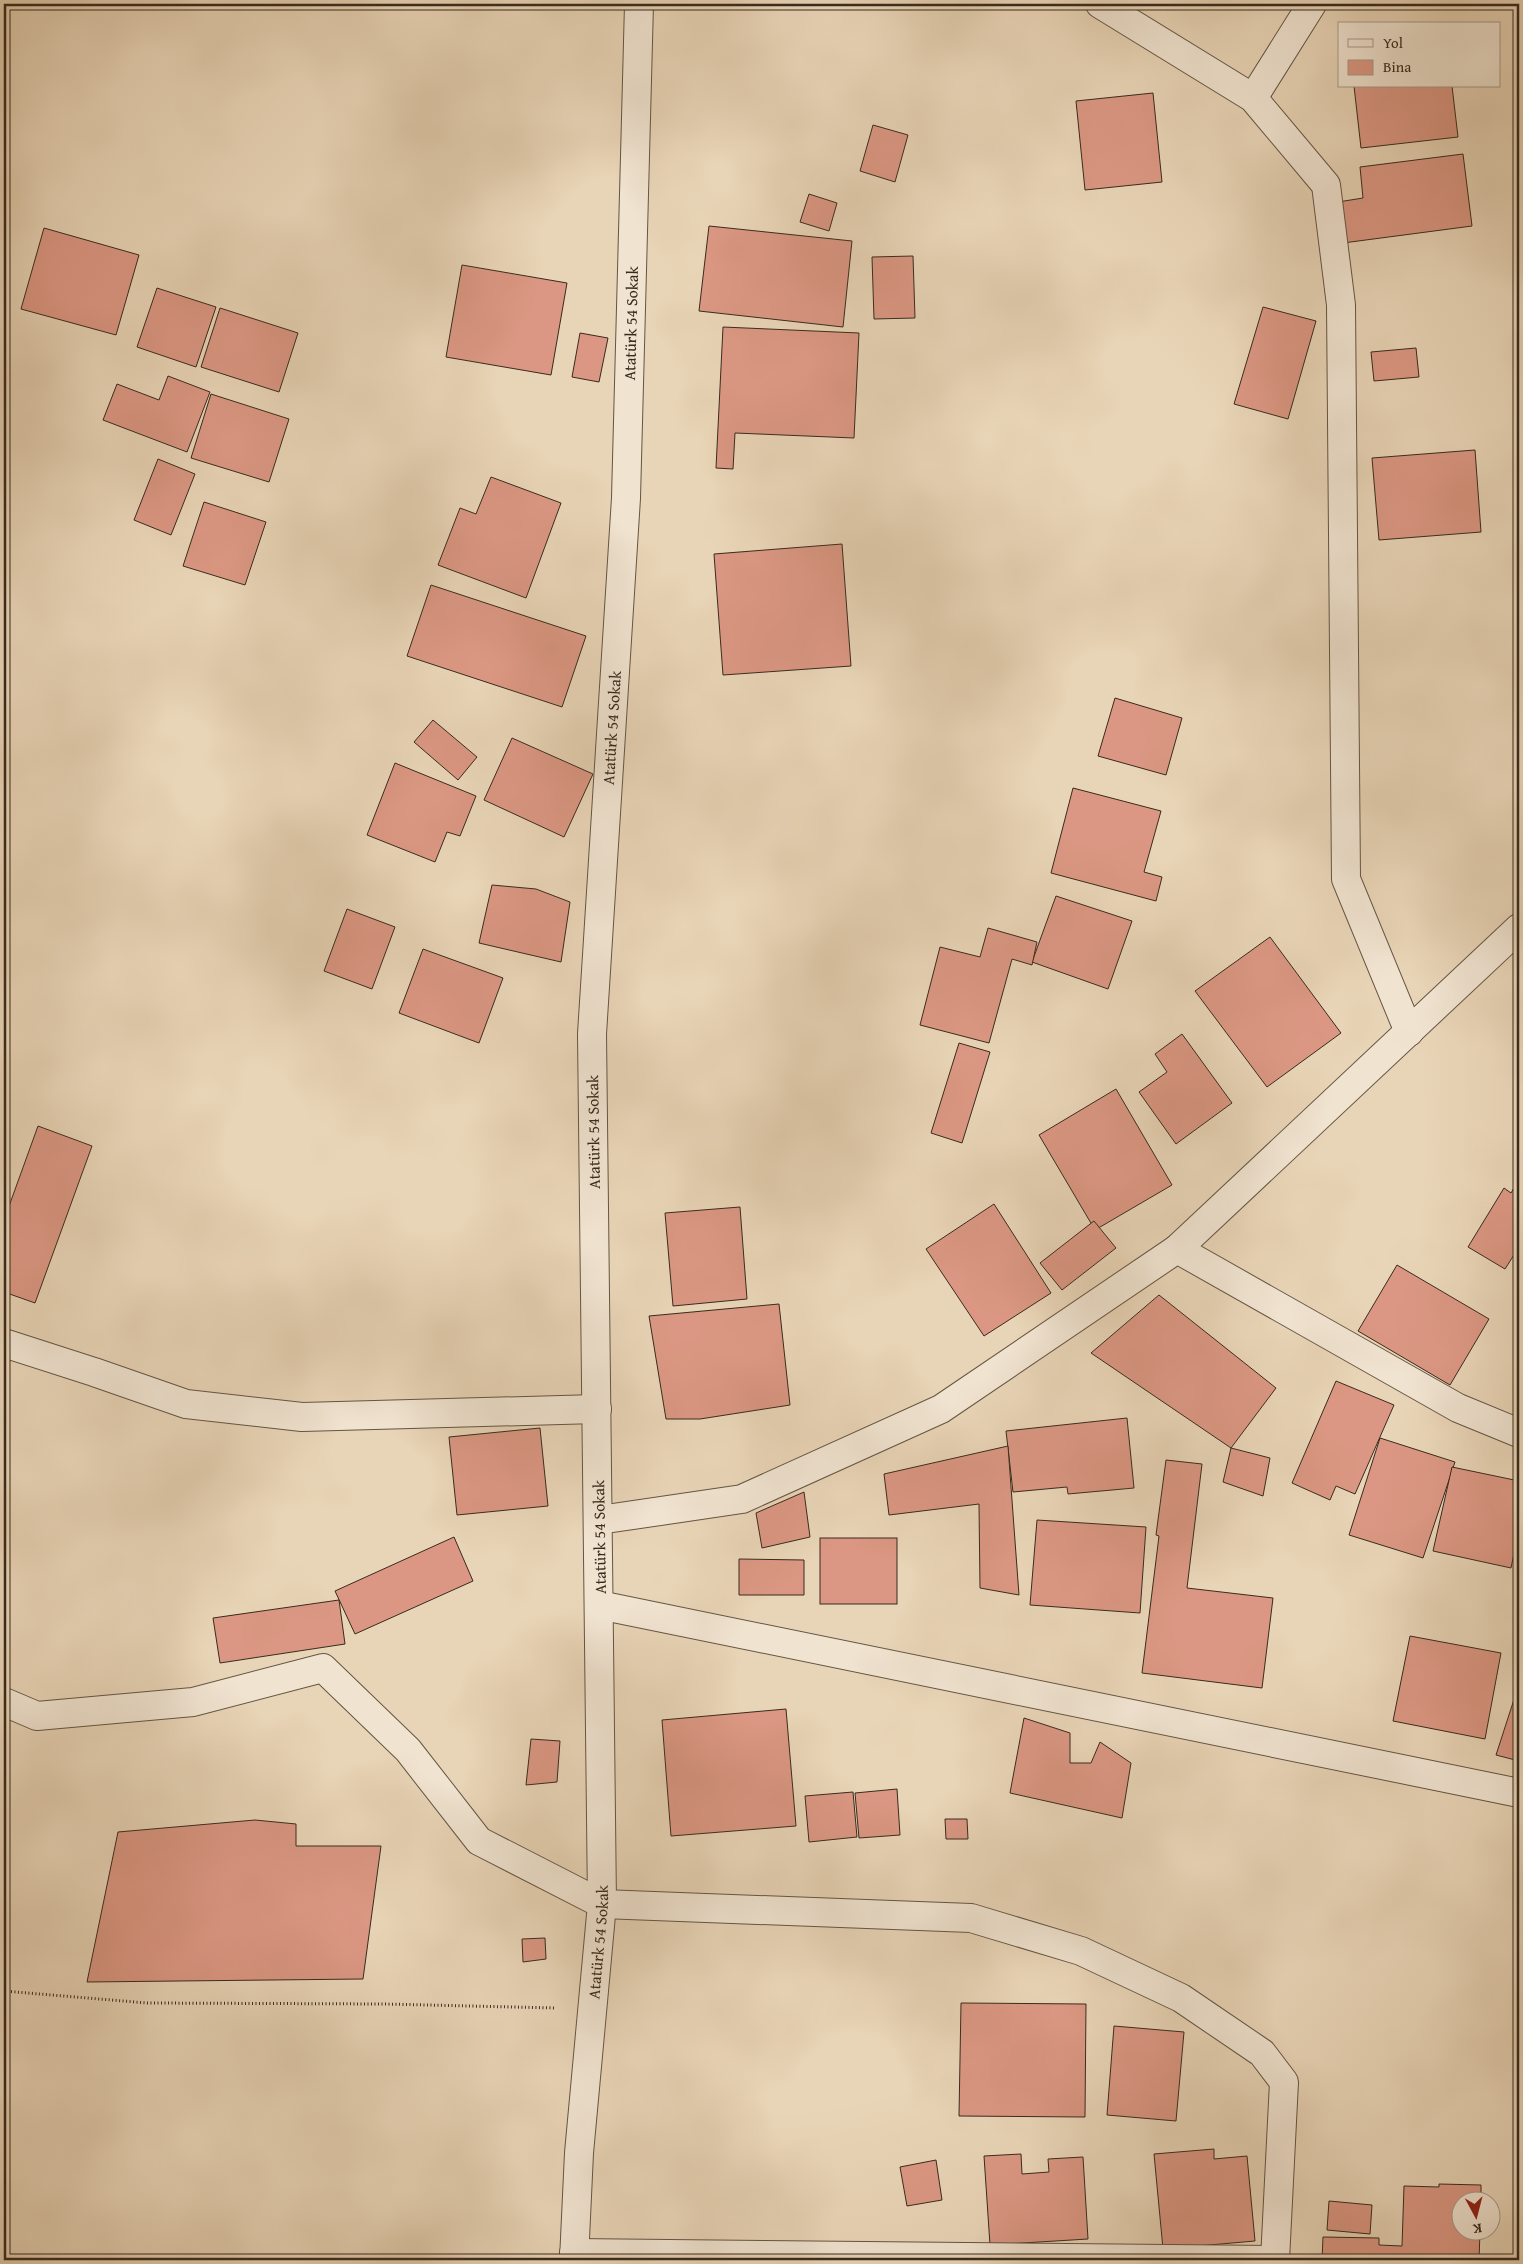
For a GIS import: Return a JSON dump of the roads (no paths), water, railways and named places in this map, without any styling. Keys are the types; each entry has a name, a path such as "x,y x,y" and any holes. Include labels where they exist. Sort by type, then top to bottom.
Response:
{"street":[{"name":"Atatürk 54 Sokak","path":"574,2257 579,2153 602,1904 592,1034 626,498 639,4"},
{"path":"1100,4 1253,98 1326,185 1341,305 1346,879 1409,1032"},
{"path":"1253,98 1312,4"},
{"path":"599,1520 742,1499 941,1409 1177,1249 1519,928"},
{"path":"1177,1249 1458,1408 1519,1433"},
{"path":"4,1344 94,1372 186,1404 302,1416 597,1409"},
{"path":"599,1605 1519,1793"},
{"path":"4,1702 37,1716 193,1702 323,1668 408,1750 479,1840 602,1904 971,1918 1081,1951 1181,1998 1262,2054 1284,2082 1275,2260 574,2257"}]}
